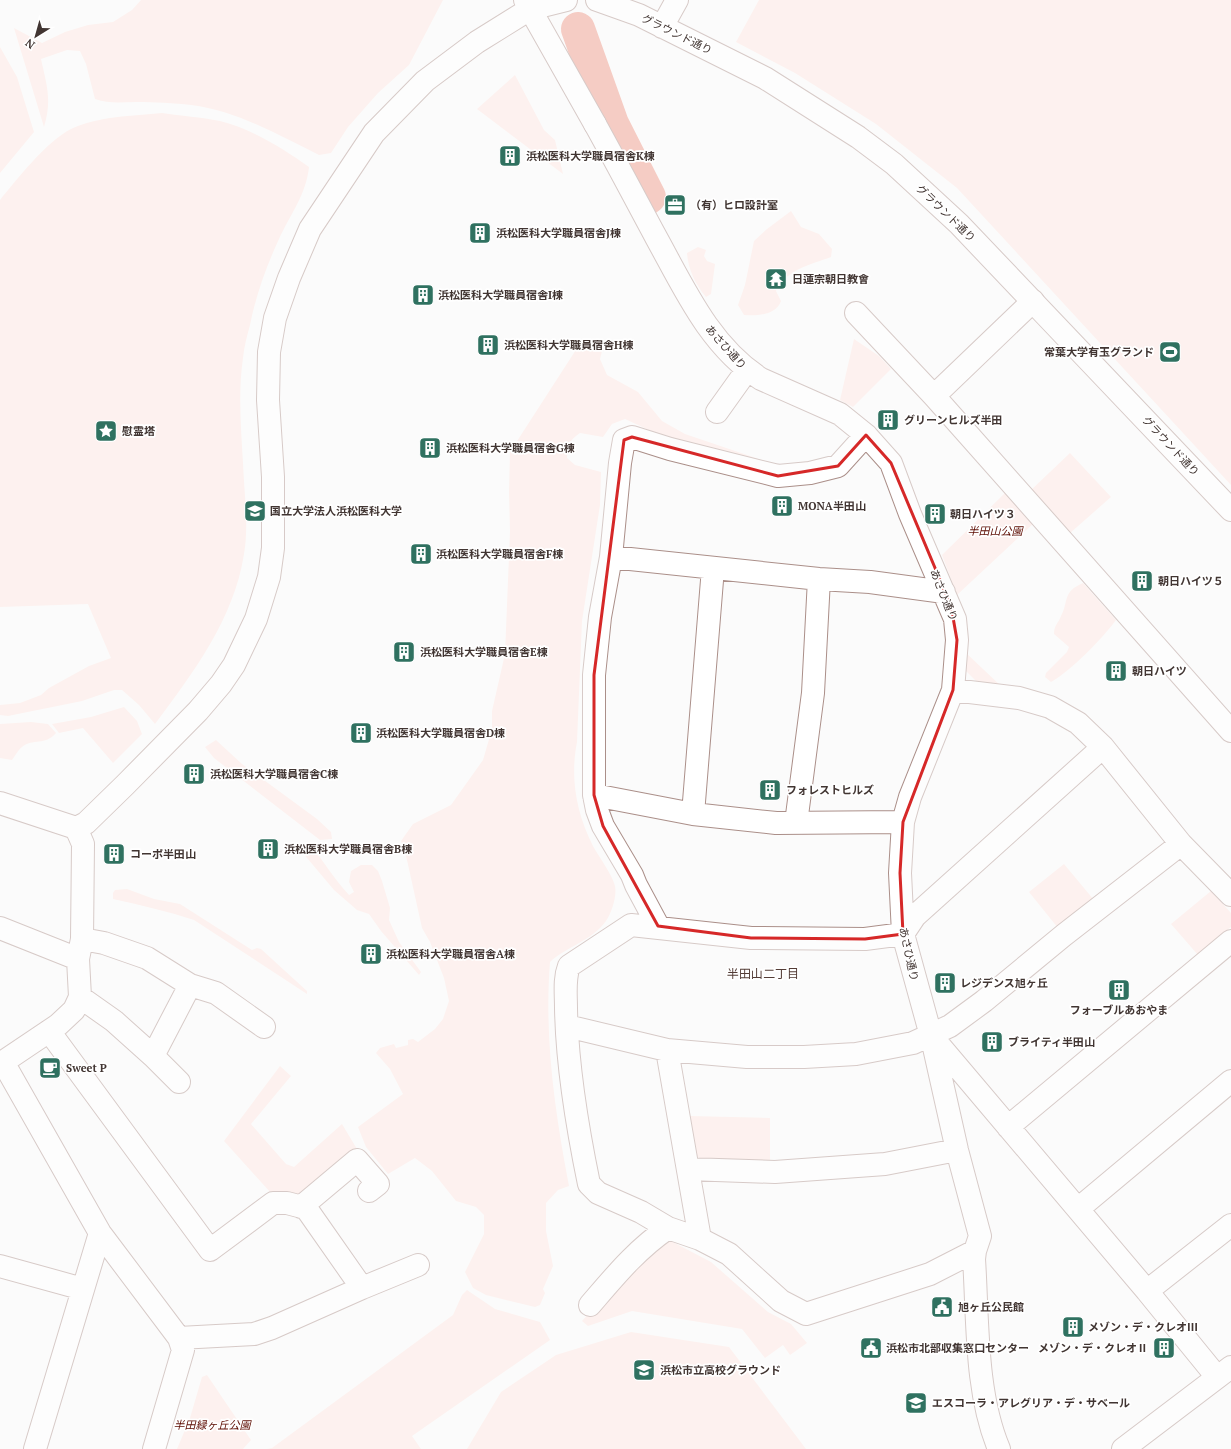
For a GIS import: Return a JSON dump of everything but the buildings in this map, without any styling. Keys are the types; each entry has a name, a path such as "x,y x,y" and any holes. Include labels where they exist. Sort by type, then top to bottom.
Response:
{"street":[{"path":"2,806 76,828 86,823 192,716 220,684 234,665 256,619 269,577 273,548 273,484 268,400 269,352 277,312 289,278 310,229 374,133 425,81 528,5 566,0"},
{"name":"グラウンド通り","path":"597,0 615,5 764,78 858,137 923,190 1033,300 1231,510"},
{"path":"662,27 677,0"},
{"name":"あさひ通り","path":"528,5 702,319 724,348 747,370 774,386 840,414 866,435 891,463 895,470 910,514 951,606 957,629 952,690 910,797 903,822 900,873 903,934 931,1036 957,1150 980,1236 975,1251 982,1376 988,1414 999,1449"},
{"path":"934,396 1033,300"},
{"path":"856,313 934,396 1231,731"},
{"path":"717,412 747,370"},
{"path":"658,926 632,875 603,826 597,810 594,795 594,675 600,617 611,557 620,463 624,440 632,437 670,449 778,476 810,473 838,466 866,435"},
{"path":"611,557 819,579 870,582 944,592"},
{"path":"693,814 713,568"},
{"path":"796,823 813,693 819,579"},
{"path":"952,690 1019,698 1050,707 1078,723 1103,747 1181,844 1231,896"},
{"path":"975,1251 930,1274 806,1314 781,1301 729,1254 700,1239 668,1228 640,1212 598,1193 589,1184 574,1102 567,1026 566,974 569,966 632,925 658,926 751,938 865,939 903,934 916,916 1103,747"},
{"path":"594,795 693,814 776,823 903,822"},
{"path":"76,828 83,844 80,997 74,1010 49,1031 1,1061 100,1233 179,1338 183,1350 154,1449"},
{"path":"567,1026 667,1050 740,1057 804,1057 876,1051 913,1043 950,1026 984,1001 1064,935 1181,844"},
{"path":"0,928 80,949 104,943 138,953 190,985 216,993 256,1014"},
{"path":"1008,1127 1231,941"},
{"path":"153,1056 190,985"},
{"path":"80,997 114,1021 179,1082"},
{"path":"49,1031 210,1250 273,1203 306,1208 362,1288"},
{"path":"931,1036 1147,1291 1224,1372 1123,1449"},
{"path":"667,1050 700,1239"},
{"path":"1078,1209 1231,1080"},
{"path":"688,1169 775,1172 885,1164 957,1150"},
{"path":"301,1207 357,1160 378,1184 369,1192"},
{"path":"1147,1291 1231,1225"},
{"path":"590,1305 631,1256 646,1242 668,1228"},
{"path":"35,1449 100,1233"},
{"path":"179,1338 254,1334 272,1328 418,1265"},
{"path":"0,1266 83,1289"}],"highlighted area":[{"path":"866,435 891,463 951,606 957,640 953,690 903,822 900,873 903,934 865,939 751,938 658,926 603,826 594,795 594,675 624,440 632,437 778,476 838,466"}],"green space":[{"path":"141,0 443,0 409,65 378,93 348,127 331,153 319,155 241,118 208,108 191,105 150,102 110,102 95,99 86,64 80,51 67,50 41,59 48,93 48,109 44,127 14,28 42,43 65,32 88,25 113,22 132,10"},
{"name":"常葉大学有玉グランド","path":"759,0 1231,0 1231,485 957,188 876,124 795,73 736,42"},
{"path":"0,47 17,77 34,132 0,173"},
{"path":"515,75 544,130 555,140 563,174 477,109"},
{"path":"162,113 220,121 231,124 266,140 289,153 309,167 305,187 279,239 262,281 255,303 244,350 241,371 240,410 246,532 244,554 239,578 231,601 210,644 184,685 155,724 139,705 122,690 114,690 82,701 8,716 0,715 0,705 20,703 41,695 49,688 89,666 111,658 88,604 0,607 0,200 42,151 71,129 93,121 104,119"},
{"path":"791,211 801,227 819,234 832,249 831,257 807,265 786,278 776,291 781,301 779,306 771,312 761,315 744,315 738,305 745,285 754,241"},
{"path":"698,247 706,250 704,256 707,261 715,264 711,294 706,297 693,276 687,253"},
{"path":"854,339 879,356 891,369 853,407 840,400"},
{"path":"581,342 595,346 602,351 600,359 607,375 638,392 662,421 685,434 765,461 767,465 677,443 625,419 612,424 603,437 580,433 568,446 567,458 575,465 601,472 600,505 582,621 577,742 574,769 576,795 582,820 593,846 613,881 615,886 615,894 614,904 606,921 600,928 587,939 557,956 550,962 548,1019 552,1075 559,1130 569,1186 558,1190 546,1203 546,1231 553,1266 543,1289 545,1293 540,1305 535,1307 486,1295 473,1288 465,1272 484,1234 484,1215 476,1207 456,1201 432,1171 415,1158 388,1174 366,1147 358,1127 403,1094 390,1069 376,1053 380,1048 394,1044 396,1048 408,1045 408,1040 413,1039 418,1042 435,1029 443,1019 449,1001 444,978 430,942 422,928 405,851 401,841 413,824 451,805 483,760 492,729 492,711 505,654 510,531 510,452"},
{"path":"1070,453 1111,497 1069,534 1030,491"},
{"name":"半田山公園","path":"1006,492 1034,523 957,595 942,555"},
{"path":"1083,583 1116,620 1086,654 1068,670 1051,682 1045,677 1046,673 1067,652 1069,647 1054,634 1056,625 1060,619 1069,593 1076,586"},
{"path":"964,651 1002,687 980,685 964,669"},
{"path":"124,707 137,721 142,734 113,763 83,728 59,733 52,724 91,717"},
{"path":"31,722 48,724 56,733 52,737 43,741 26,744 19,750 12,760 0,758 0,724"},
{"path":"216,740 242,764 317,819 331,832 332,839 320,840 214,758 205,747"},
{"path":"309,843 338,883 349,895 354,892 349,882 351,871 361,865 372,865 378,871 390,908 389,920 399,942 421,972 419,975 381,931 369,914 357,910 334,890 302,852"},
{"path":"1064,864 1094,900 1058,928 1029,892"},
{"path":"127,889 154,899 180,904 252,950 257,948 261,949 307,991 307,994 194,920 113,899 113,893 115,890"},
{"path":"1211,891 1231,913 1231,927 1198,955 1171,924"},
{"path":"280,1066 291,1076 251,1124 286,1164 294,1167 342,1124 357,1149 302,1196 271,1193 224,1141"},
{"path":"689,1116 770,1118 770,1164 702,1160 693,1153"},
{"path":"667,1239 711,1262 768,1312 791,1324 807,1343 790,1355 783,1345 765,1358 742,1329 632,1311 588,1326 582,1321 599,1302"},
{"path":"467,1290 495,1309 540,1322 550,1340 412,1436 421,1449 267,1449 272,1448 453,1315 462,1295"},
{"name":"浜松市立高校グラウンド","path":"631,1332 729,1347 806,1449 467,1449 501,1392 556,1355"},
{"name":"半田緑ヶ丘公園","path":"207,1375 251,1440 243,1449 177,1449 190,1418 202,1377"}],"waterway":[{"path":"578,29 612,124 649,197"}],"place":[{"name":"浜松医科大学職員宿舎K棟","path":"510,156"},
{"name":"（有）ヒロ設計室","path":"675,205"},
{"name":"浜松医科大学職員宿舎J棟","path":"480,233"},
{"name":"日蓮宗朝日教會","path":"776,279"},
{"name":"浜松医科大学職員宿舎I棟","path":"423,295"},
{"name":"浜松医科大学職員宿舎H棟","path":"488,345"},
{"name":"常葉大学有玉グランド","path":"1170,352"},
{"name":"グリーンヒルズ半田","path":"888,420"},
{"name":"慰霊塔","path":"106,431"},
{"name":"浜松医科大学職員宿舎G棟","path":"430,448"},
{"name":"MONA半田山","path":"782,506"},
{"name":"国立大学法人浜松医科大学","path":"255,511"},
{"name":"朝日ハイツ３","path":"935,514"},
{"name":"浜松医科大学職員宿舎F棟","path":"421,554"},
{"name":"朝日ハイツ５","path":"1142,581"},
{"name":"浜松医科大学職員宿舎E棟","path":"404,652"},
{"name":"朝日ハイツ","path":"1116,671"},
{"name":"浜松医科大学職員宿舎D棟","path":"361,733"},
{"name":"浜松医科大学職員宿舎C棟","path":"194,774"},
{"name":"フォレストヒルズ","path":"770,790"},
{"name":"浜松医科大学職員宿舎B棟","path":"268,849"},
{"name":"コーポ半田山","path":"114,854"},
{"name":"浜松医科大学職員宿舎A棟","path":"371,954"},
{"name":"レジデンス旭ヶ丘","path":"945,983"},
{"name":"フォーブルあおやま","path":"1119,990"},
{"name":"ブライティ半田山","path":"992,1042"},
{"name":"Sweet P","path":"50,1068"},
{"name":"旭ヶ丘公民館","path":"942,1307"},
{"name":"メゾン・デ・クレオⅢ","path":"1073,1327"},
{"name":"浜松市北部収集窓口センター","path":"871,1348"},
{"name":"メゾン・デ・クレオⅡ","path":"1164,1348"},
{"name":"浜松市立高校グラウンド","path":"644,1370"},
{"name":"エスコーラ・アレグリア・デ・サベール","path":"916,1403"}],"district":[{"name":"半田山二丁目","path":"763,974"}]}
